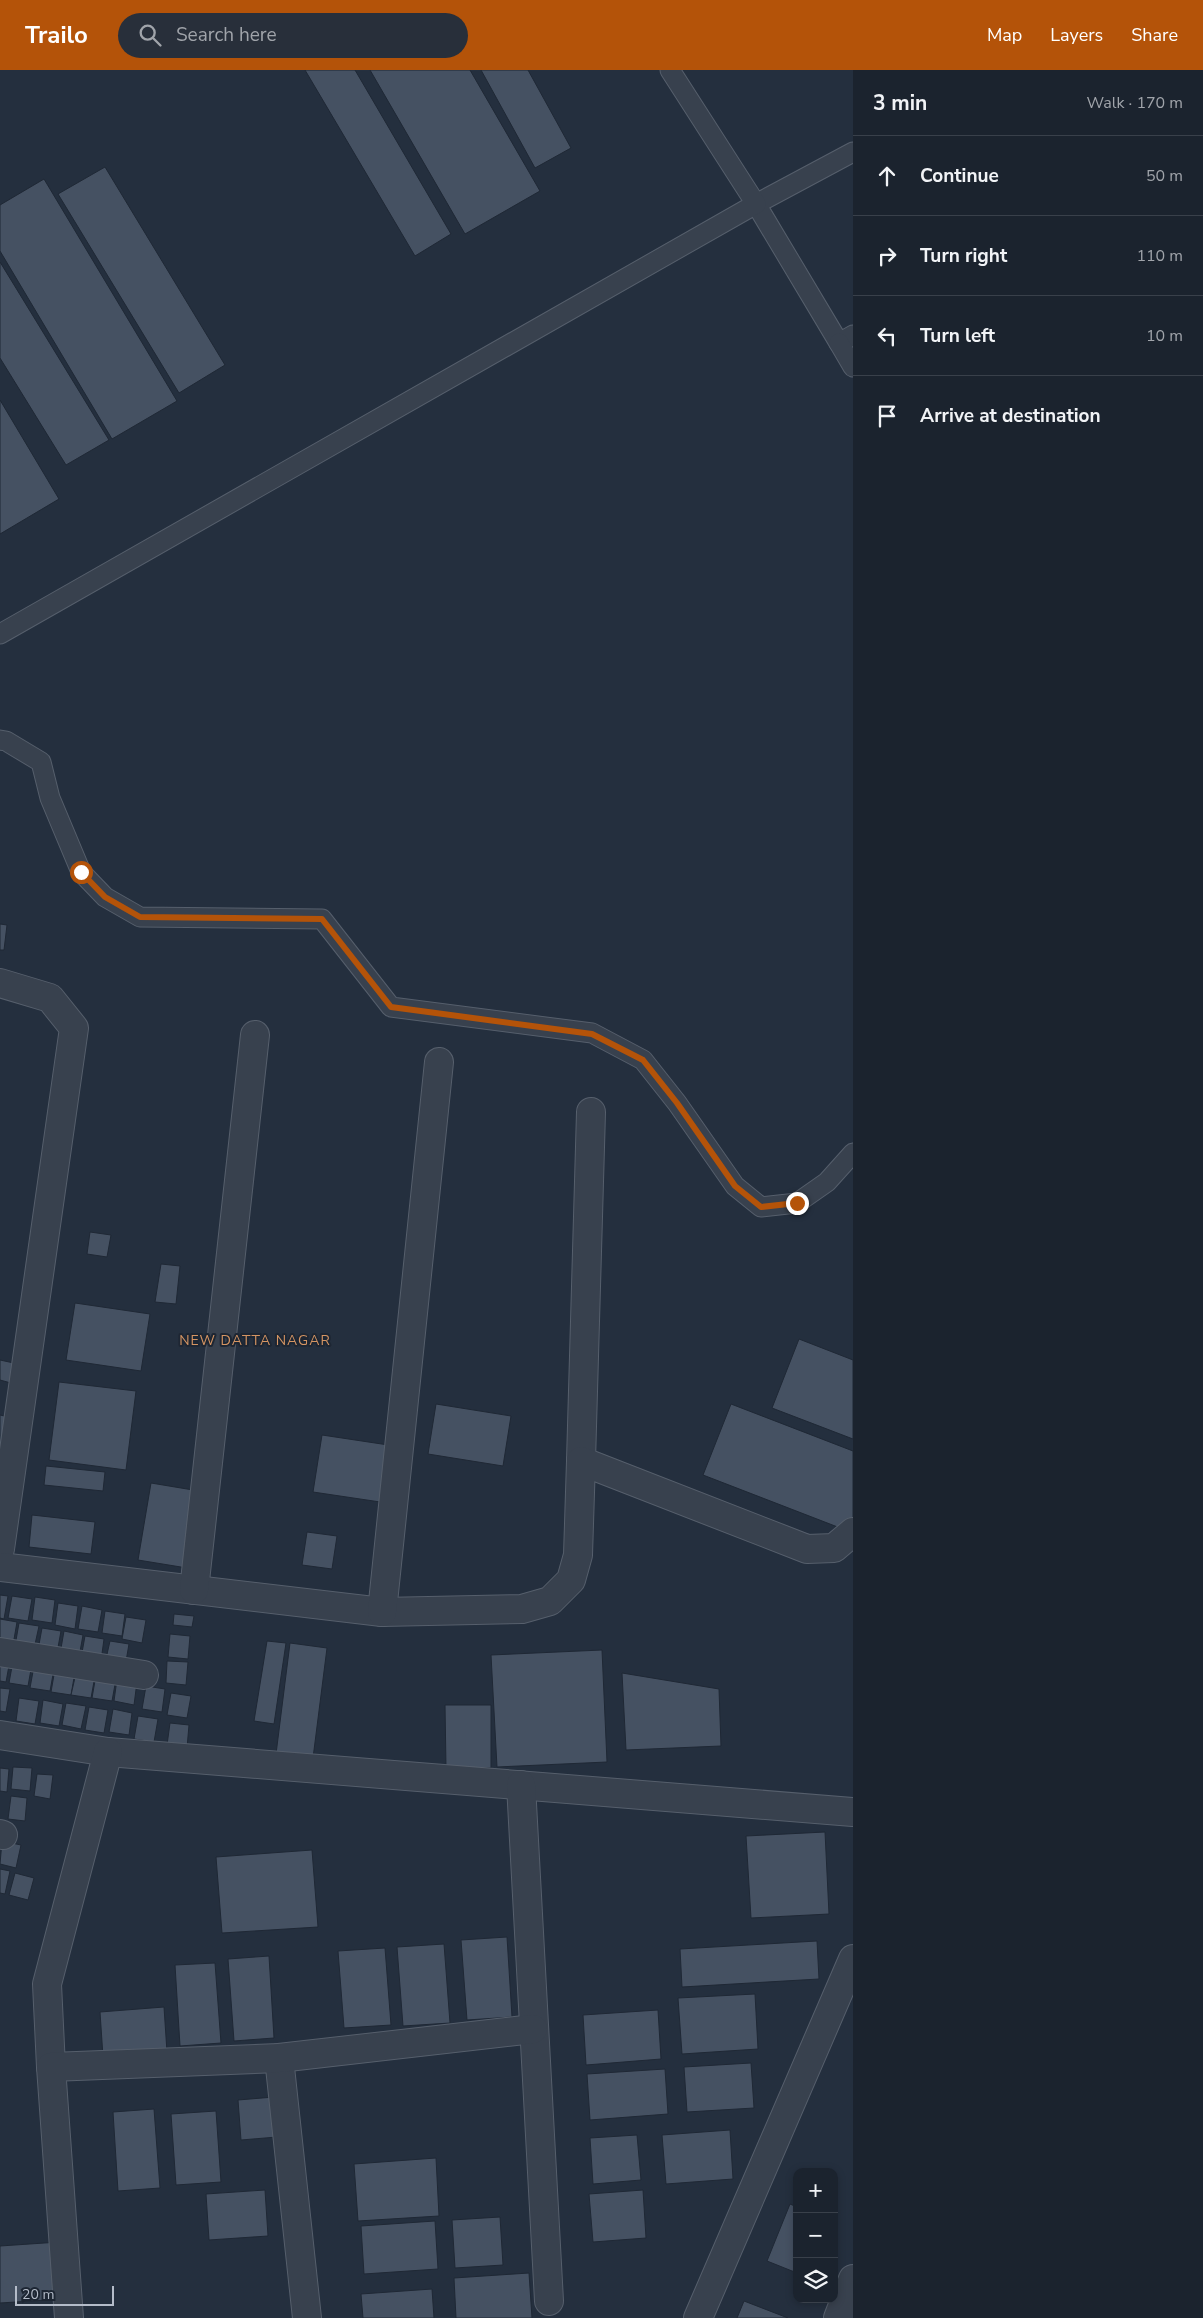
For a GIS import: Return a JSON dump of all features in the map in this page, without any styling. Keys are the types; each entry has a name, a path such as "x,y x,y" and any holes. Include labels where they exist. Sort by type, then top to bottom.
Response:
{"street":[{"path":"0,984 50,998 74,1028 0,1548"},
{"path":"194,1590 255,1034"},
{"path":"382,1612 439,1062"},
{"path":"0,1567 382,1612 522,1608 550,1601 571,1580 578,1555 591,1112"},
{"path":"581,1461 807,1549 834,1548 853,1532"},
{"path":"0,1652 144,1675"},
{"path":"0,1735 108,1752 853,1812"},
{"path":"69,2318 47,1984 108,1752"},
{"path":"520,1785 532,2029 549,2301"},
{"path":"698,2318 850,1971"},
{"path":"51,2067 278,2058 532,2029"},
{"path":"278,2058 307,2318"},
{"path":"838,2318 853,2279"}],"lane":[{"path":"670,70 846,339 853,367"},
{"path":"0,634 756,204 853,152"},
{"path":"0,740 6,741 41,762 50,798 81,872 105,897 140,917 322,919 391,1007 592,1034 643,1060 677,1103 735,1186 761,1207 797,1203 827,1182 853,1153"}],"building":[{"path":"305,70 355,70 451,234 415,256"},
{"path":"370,70 470,70 540,191 465,234"},
{"path":"481,70 528,70 571,148 535,168"},
{"path":"105,167 225,365 179,393 58,194"},
{"path":"44,179 177,401 112,439 0,251 0,205"},
{"path":"0,262 109,440 66,465 0,358"},
{"path":"0,400 59,499 0,534"},
{"path":"0,924 7,925 4,950 0,950"},
{"path":"90,1232 111,1235 107,1257 87,1254"},
{"path":"161,1264 180,1266 176,1304 155,1302"},
{"path":"75,1303 150,1314 141,1371 66,1360"},
{"path":"799,1339 853,1360 853,1439 772,1408"},
{"path":"0,1360 23,1365 18,1385 0,1380"},
{"path":"59,1382 136,1391 126,1470 49,1460"},
{"path":"436,1404 511,1416 503,1466 428,1454"},
{"path":"731,1404 853,1451 853,1518 848,1531 703,1475"},
{"path":"0,1415 9,1417 0,1457"},
{"path":"322,1435 395,1446 387,1503 313,1492"},
{"path":"46,1466 105,1472 103,1491 44,1485"},
{"path":"151,1483 199,1491 187,1568 138,1560"},
{"path":"32,1515 95,1522 91,1554 29,1547"},
{"path":"307,1532 337,1536 332,1569 302,1565"},
{"path":"0,1595 8,1596 4,1619 0,1618"},
{"path":"12,1596 32,1599 28,1621 8,1618"},
{"path":"35,1597 55,1600 52,1623 32,1620"},
{"path":"58,1603 78,1606 75,1629 55,1625"},
{"path":"82,1606 102,1610 98,1632 78,1629"},
{"path":"105,1611 125,1614 122,1636 102,1633"},
{"path":"174,1614 194,1616 192,1627 173,1625"},
{"path":"126,1617 146,1620 142,1643 122,1639"},
{"path":"0,1619 17,1622 13,1645 0,1643"},
{"path":"19,1623 39,1626 34,1649 15,1646"},
{"path":"42,1628 61,1631 57,1653 38,1650"},
{"path":"64,1631 83,1635 79,1657 60,1654"},
{"path":"170,1634 190,1636 188,1659 168,1657"},
{"path":"85,1636 104,1639 101,1661 81,1658"},
{"path":"110,1641 129,1644 125,1667 105,1663"},
{"path":"267,1641 286,1643 274,1724 254,1721"},
{"path":"290,1643 327,1648 313,1758 276,1754"},
{"path":"602,1650 607,1762 497,1767 491,1655"},
{"path":"0,1658 10,1660 6,1682 0,1681"},
{"path":"13,1661 32,1664 28,1686 9,1683"},
{"path":"167,1661 188,1662 186,1685 166,1683"},
{"path":"34,1666 54,1669 50,1691 30,1688"},
{"path":"55,1669 75,1672 71,1695 51,1692"},
{"path":"76,1673 95,1676 91,1698 71,1695"},
{"path":"622,1673 719,1689 721,1746 626,1750"},
{"path":"96,1675 116,1679 112,1701 92,1698"},
{"path":"117,1679 137,1682 134,1705 114,1701"},
{"path":"146,1686 165,1689 162,1712 142,1709"},
{"path":"0,1688 10,1689 6,1712 0,1711"},
{"path":"171,1693 191,1696 187,1718 167,1715"},
{"path":"19,1698 39,1701 35,1724 16,1721"},
{"path":"43,1700 63,1704 59,1726 40,1723"},
{"path":"66,1703 86,1706 81,1729 62,1725"},
{"path":"445,1705 491,1705 491,1768 446,1768"},
{"path":"89,1707 108,1710 104,1733 85,1730"},
{"path":"113,1709 132,1713 129,1735 109,1732"},
{"path":"138,1716 158,1719 154,1742 134,1739"},
{"path":"170,1723 189,1725 187,1748 167,1745"},
{"path":"13,1767 32,1768 30,1791 11,1789"},
{"path":"0,1768 9,1769 7,1792 0,1791"},
{"path":"37,1774 53,1775 50,1799 34,1796"},
{"path":"11,1796 27,1798 25,1821 8,1819"},
{"path":"825,1832 829,1914 751,1918 746,1836"},
{"path":"2,1841 21,1845 16,1868 0,1864"},
{"path":"312,1850 318,1927 222,1933 216,1857"},
{"path":"0,1869 10,1871 5,1894 0,1893"},
{"path":"15,1873 34,1878 28,1900 9,1895"},
{"path":"507,1937 512,2017 467,2020 461,1940"},
{"path":"817,1941 819,1979 682,1987 680,1949"},
{"path":"444,1944 450,2023 403,2026 397,1947"},
{"path":"385,1948 391,2025 344,2028 338,1951"},
{"path":"269,1956 274,2038 234,2041 228,1959"},
{"path":"215,1963 221,2043 180,2046 175,1965"},
{"path":"755,1994 758,2049 682,2054 678,1998"},
{"path":"164,2007 167,2052 103,2057 100,2012"},
{"path":"658,2010 661,2059 586,2065 583,2015"},
{"path":"751,2063 754,2108 687,2112 684,2067"},
{"path":"665,2069 668,2114 590,2120 587,2074"},
{"path":"274,2097 277,2137 241,2140 238,2100"},
{"path":"154,2109 160,2188 118,2191 113,2112"},
{"path":"216,2111 221,2182 176,2185 171,2114"},
{"path":"730,2130 733,2179 666,2184 662,2135"},
{"path":"637,2135 641,2180 593,2184 590,2138"},
{"path":"436,2158 439,2216 358,2221 354,2164"},
{"path":"265,2190 268,2236 209,2240 206,2194"},
{"path":"643,2190 646,2238 593,2242 589,2194"},
{"path":"790,2204 793,2205 793,2271 767,2261"},
{"path":"500,2217 503,2265 455,2268 452,2220"},
{"path":"435,2221 438,2269 364,2274 361,2226"},
{"path":"59,2242 63,2299 0,2303 0,2246"},
{"path":"529,2273 532,2318 456,2318 454,2278"},
{"path":"432,2289 434,2318 363,2318 361,2294"},
{"path":"744,2301 788,2318 737,2318"}],"district":[{"name":"NEW DATTA NAGAR","path":"255,1340"}],"route":[{"path":"81,872 105,897 140,917 322,919 391,1007 592,1034 643,1060 677,1103 735,1186 761,1207 797,1203"}]}
